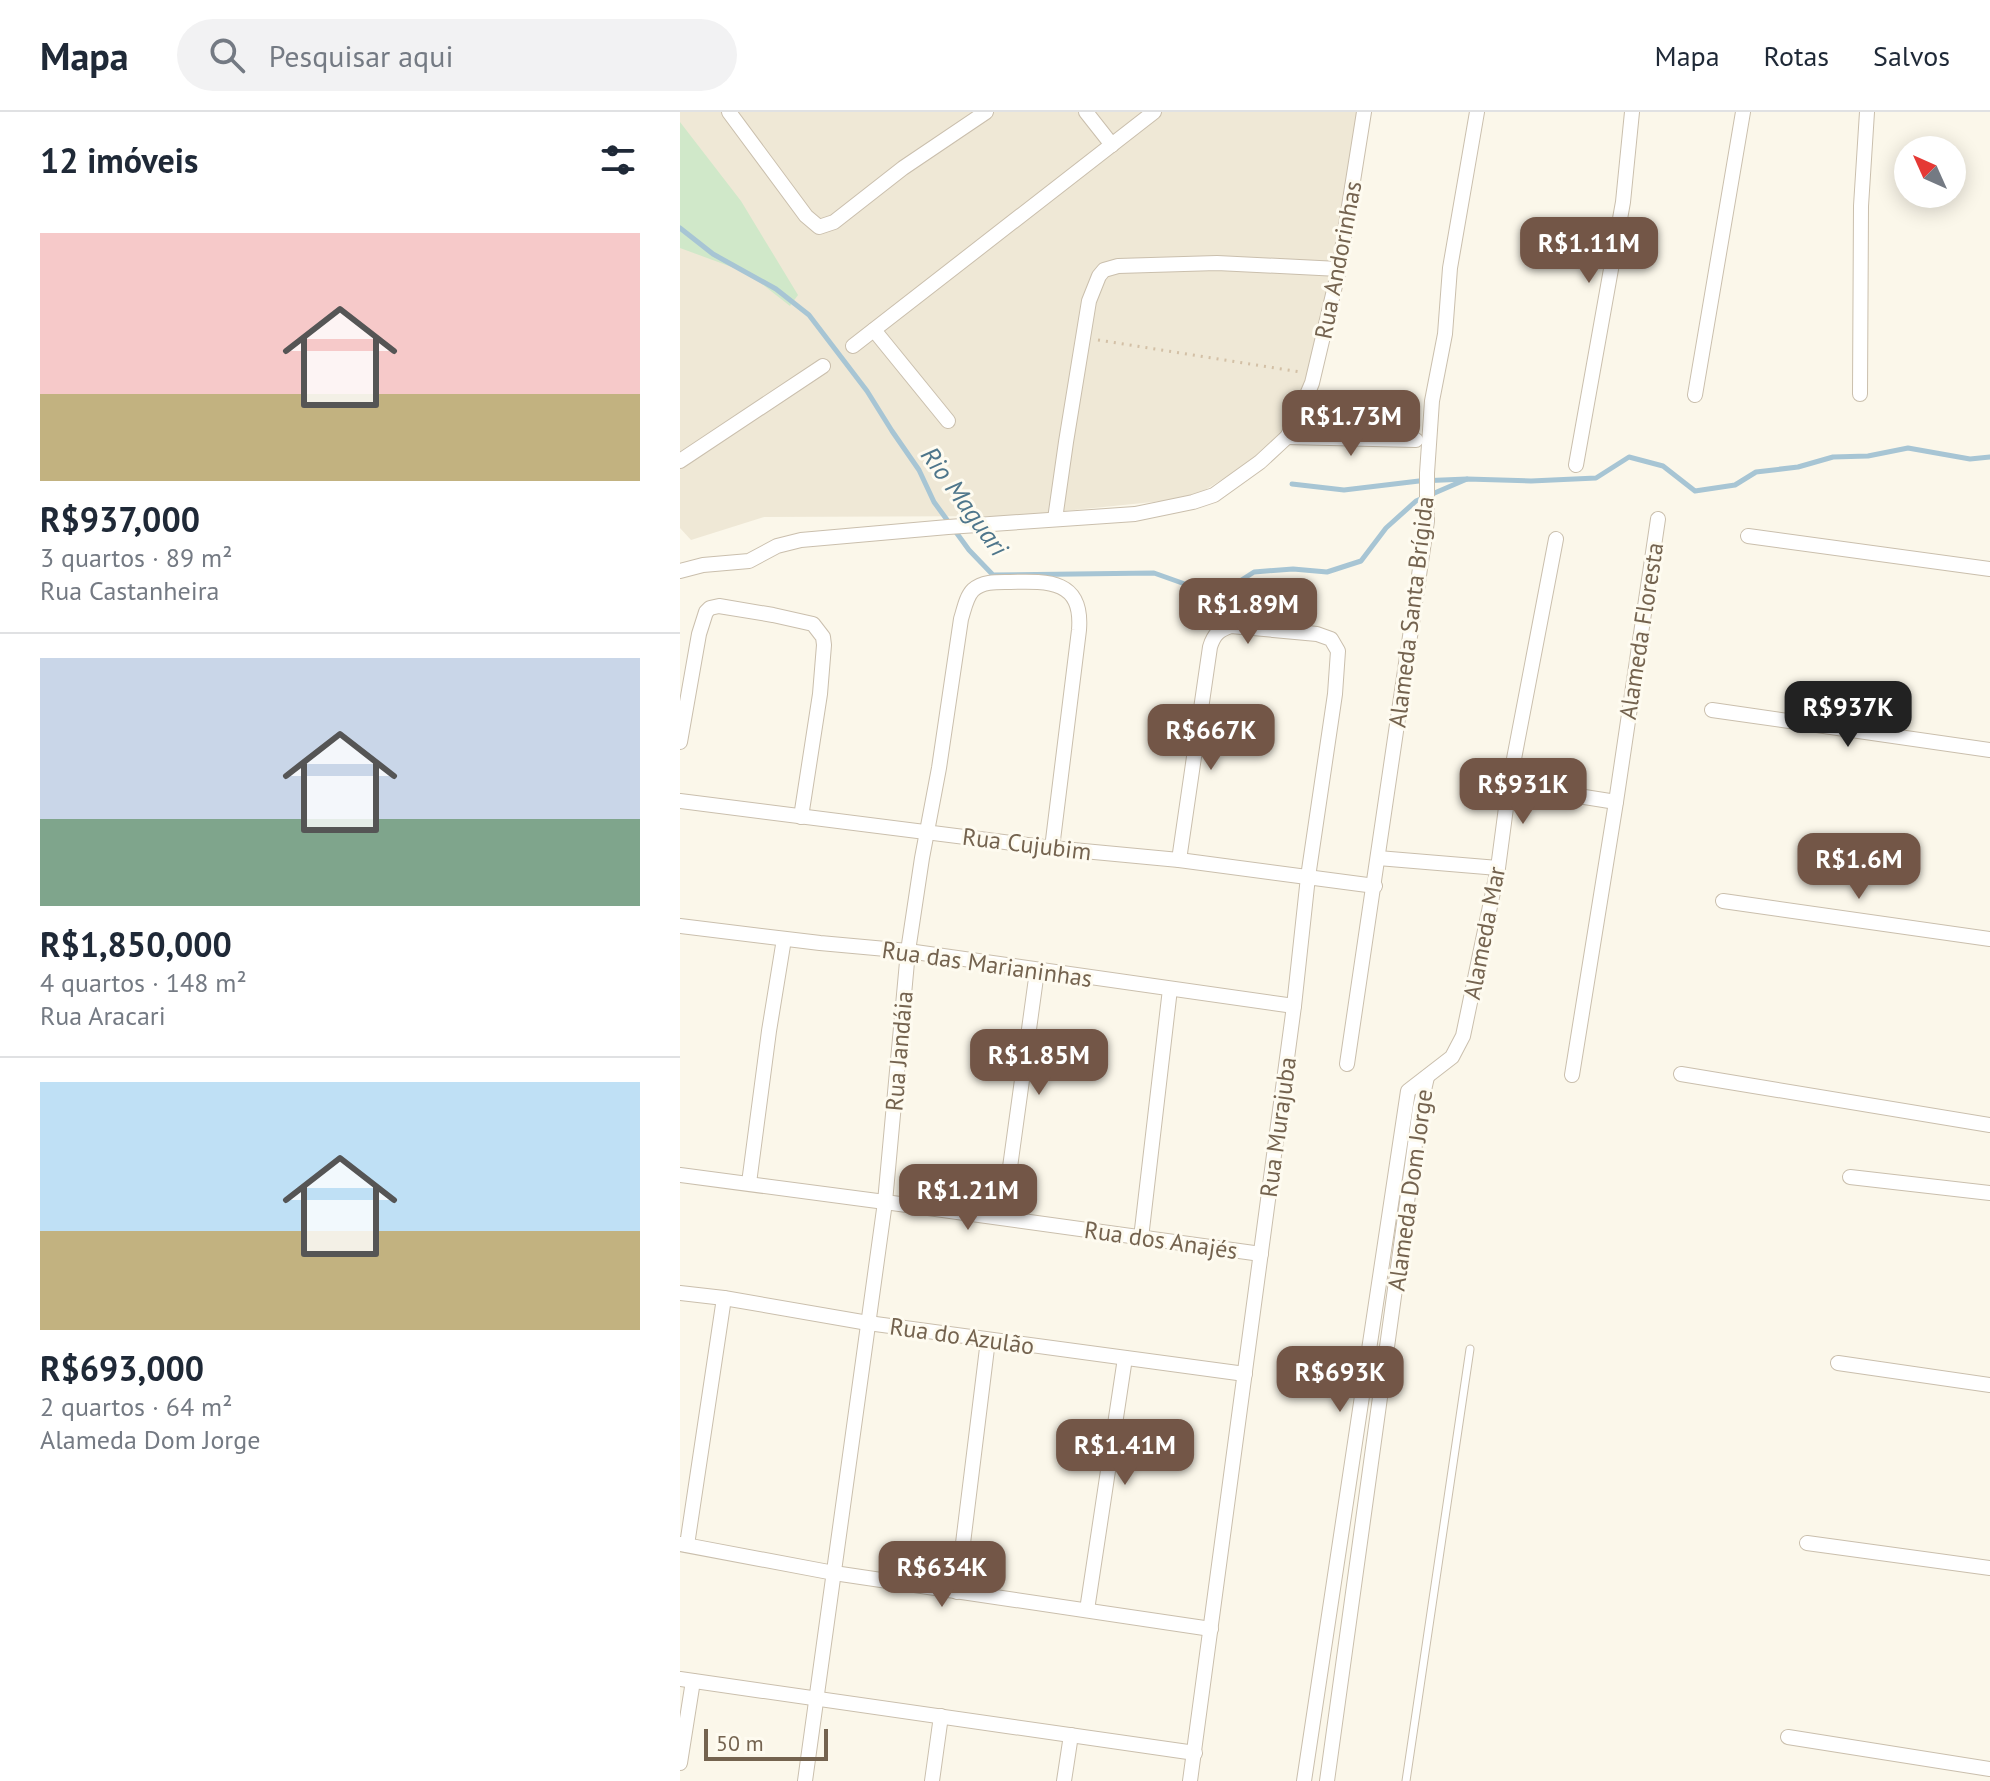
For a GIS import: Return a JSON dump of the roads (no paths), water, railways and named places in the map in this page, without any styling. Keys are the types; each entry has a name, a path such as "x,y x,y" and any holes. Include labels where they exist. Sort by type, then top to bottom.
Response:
{"street":[{"path":"729,112 806,216 819,227 834,222 903,168 986,112"},
{"path":"1086,112 1112,145"},
{"path":"853,346 1154,112"},
{"name":"Rua Andorinhas","path":"680,571 703,565 749,561 777,546 801,540 1135,514 1214,495 1287,437 1315,374 1339,269 1364,112"},
{"name":"Alameda Santa Brígida","path":"1347,1064 1427,521 1432,401 1445,334 1450,268 1477,112"},
{"path":"1576,465 1623,202 1632,112"},
{"path":"1695,395 1743,112"},
{"path":"1860,394 1861,206 1867,112"},
{"path":"1055,519 1089,301 1104,270 1118,266 1217,263 1339,269"},
{"path":"874,330 948,421"},
{"path":"680,461 823,366"},
{"path":"1287,437 1416,440"},
{"name":"Alameda Floresta","path":"1572,1075 1658,519"},
{"path":"1748,536 1990,569"},
{"name":"Alameda Mar","path":"1427,1077 1452,1057 1463,1036 1498,868 1509,785 1556,539"},
{"name":"Rua Jandáia","path":"805,1781 885,1202 908,951 961,619 973,590 992,582 1061,585 1078,605 1080,616 1076,659 1052,848"},
{"path":"680,742 699,634 710,608 719,606 813,624 820,632 824,645 820,694 801,817"},
{"name":"Rua Murajuba","path":"1179,860 1213,639 1221,629 1231,626 1325,636 1338,651 1335,694 1308,877 1294,1006 1190,1781"},
{"path":"1712,710 1990,750"},
{"path":"1509,785 1616,802"},
{"name":"Rua Cujubim","path":"680,801 1375,886"},
{"path":"1378,858 1498,868"},
{"path":"1723,901 1990,939"},
{"name":"Rua das Marianinhas","path":"680,926 908,951 1294,1006"},
{"path":"749,1183 784,939"},
{"path":"1003,1218 1037,971"},
{"path":"1141,1238 1170,989"},
{"path":"1681,1074 1990,1125"},
{"name":"Alameda Dom Jorge","path":"1304,1781 1408,1091 1427,1077"},
{"name":"Alameda Dom Jorge","path":"1327,1781 1420,1108 1427,1077"},
{"name":"Rua dos Anajés","path":"680,1175 1261,1254"},
{"path":"1850,1177 1990,1193"},
{"name":"Rua do Azulão","path":"680,1293 868,1323 1245,1374"},
{"path":"724,1298 683,1545 834,1573 1211,1629"},
{"path":"957,1592 988,1340"},
{"path":"1087,1610 1125,1358"},
{"path":"1838,1363 1990,1385"},
{"path":"1807,1543 1990,1568"},
{"path":"680,1763 687,1680 1195,1753"},
{"path":"932,1781 941,1716"},
{"path":"1064,1781 1071,1735"},
{"path":"1788,1737 1990,1769"}],"lane":[{"path":"1406,1781 1470,1349"}],"waterway":[{"name":"Rio Maguari","path":"680,228 713,254 776,289 809,315 867,391 919,470 934,502 969,550 993,575 1154,573 1199,589 1229,588 1254,572 1293,569 1327,572 1361,561 1386,528 1416,501 1467,479"},
{"path":"1292,484 1344,490 1419,481 1596,478 1629,457 1663,466 1695,491 1735,485 1756,472 1798,467 1833,457 1868,456 1908,448 1970,459 1990,457"}]}
